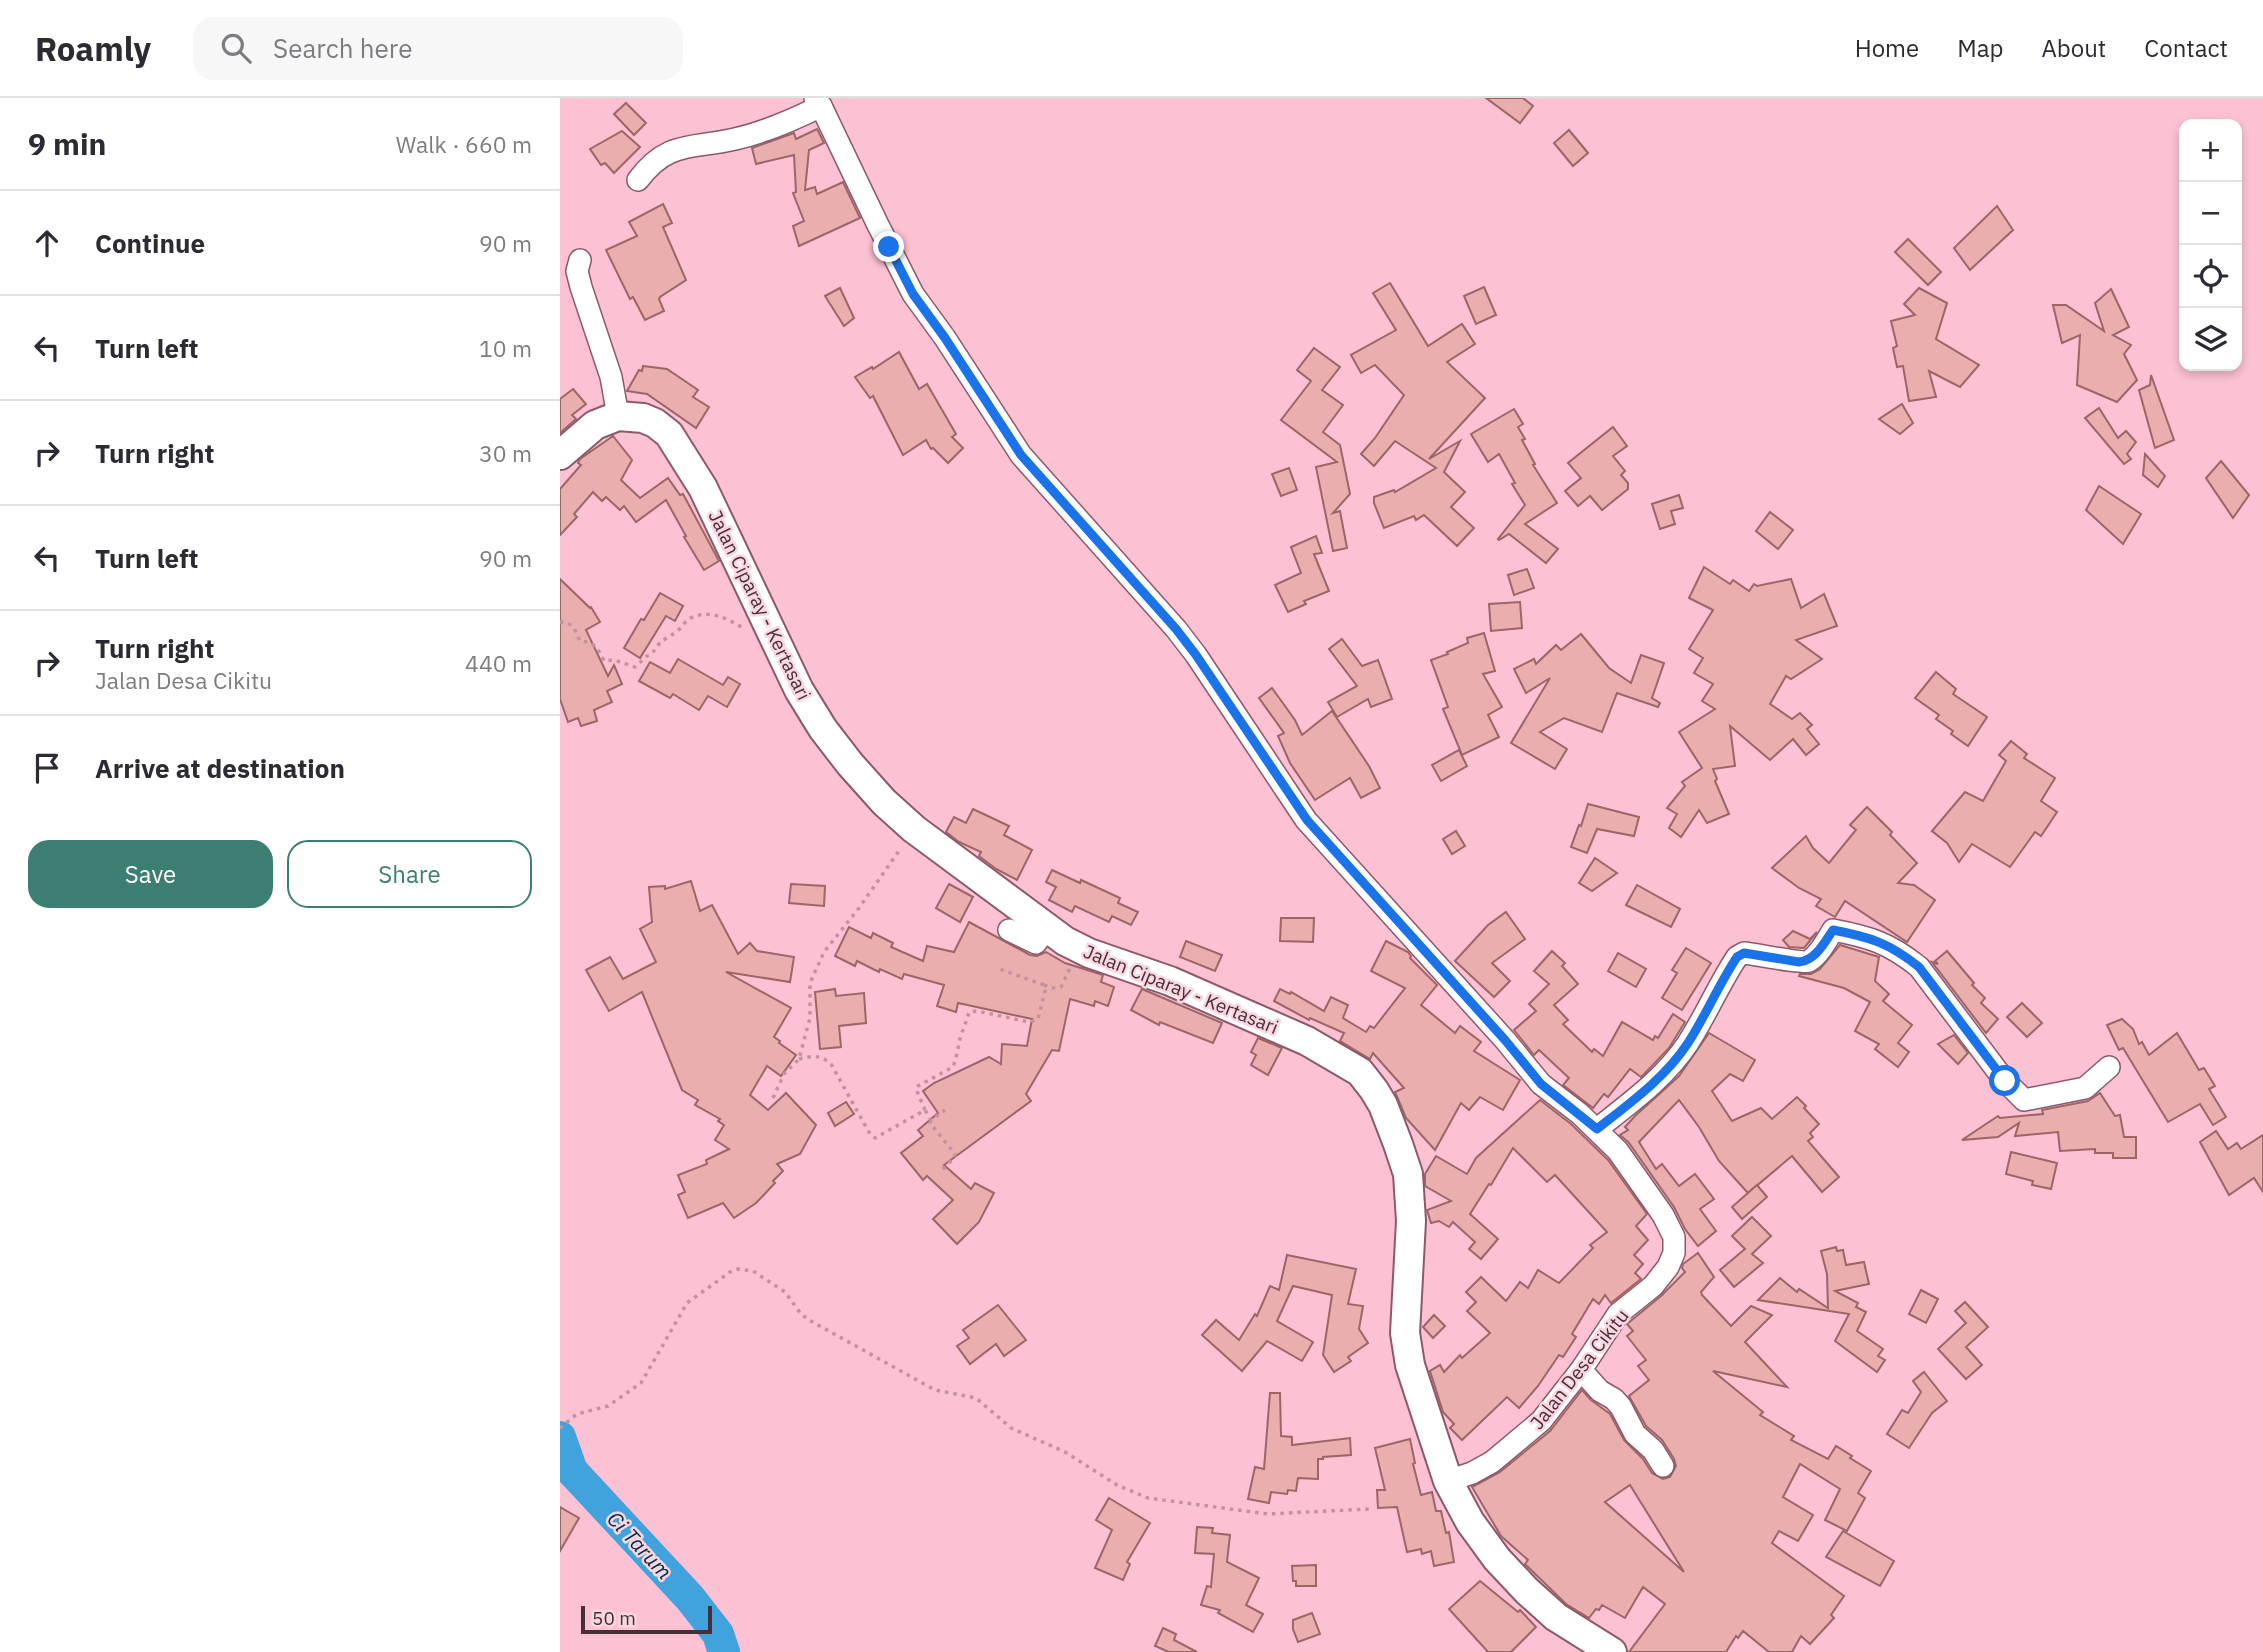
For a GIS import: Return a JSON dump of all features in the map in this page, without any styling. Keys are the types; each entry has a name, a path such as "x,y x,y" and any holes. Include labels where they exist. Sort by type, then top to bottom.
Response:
{"main road":[{"path":"560,455 594,425 618,416"},
{"name":"Jalan Ciparay - Kertasari","path":"618,416 643,418 669,434 702,488 799,690 823,729 865,782 914,829 1046,928 1089,953 1170,981 1307,1041 1360,1072 1374,1090 1393,1131 1408,1174 1411,1222 1405,1333 1410,1365 1448,1481 1470,1522 1527,1591 1556,1616 1612,1652"}],"street":[{"path":"638,180 660,156 775,128 818,102"},
{"name":"Jalan Desa Cikitu","path":"818,102 913,294 1021,455 1176,629 1307,820 1505,1040 1541,1084 1597,1129 1618,1150 1663,1215 1674,1237 1674,1253 1668,1268 1653,1286 1618,1314 1581,1370 1541,1421 1492,1462 1472,1473 1448,1481"},
{"path":"580,260 577,271 611,377 618,416"},
{"path":"1009,930 1036,943 1046,928"},
{"path":"1597,1129 1645,1091 1678,1056 1689,1042 1737,957 1744,953 1799,962 1809,961 1833,930 1882,942 1919,967 2005,1081 2024,1100 2085,1088 2109,1067"},
{"path":"1581,1370 1600,1391 1614,1399 1635,1434 1653,1450 1663,1466"}],"path":[{"path":"560,622 568,622 580,641 588,641 596,646 604,661 614,660 635,667 652,654 660,641 677,632 691,618 720,615 750,632"},
{"path":"773,1098 784,1074 799,1059 809,1028 810,983 824,953 914,829"},
{"path":"997,968 1044,985 1061,987 1069,971"},
{"path":"941,1171 955,1154 930,1123 916,1089 953,1067 968,1012 977,1011 1029,1022 1038,1019 1044,985"},
{"path":"799,1059 814,1055 831,1064 873,1137 925,1110"},
{"path":"931,1120 945,1110"},
{"path":"560,1428 577,1414 608,1406 635,1388 647,1376 687,1303 730,1272 745,1269 785,1292 801,1314 820,1327 935,1390 976,1398 1012,1428 1065,1452 1117,1485 1148,1498 1268,1514 1369,1509"}],"building":[{"path":"1486,98 1523,98 1533,106 1520,123"},
{"path":"626,103 646,123 634,135 614,114"},
{"path":"817,129 824,143 809,150 805,190 815,187 817,194 843,182 860,218 799,246 793,226 804,221 793,193 796,192 794,155 756,164 752,148 794,133 796,139"},
{"path":"1569,130 1588,153 1573,166 1554,143"},
{"path":"622,131 640,147 614,173 605,163 601,165 590,149"},
{"path":"663,204 672,223 663,227 686,280 660,297 664,311 645,320 633,297 630,299 606,250 637,236 629,222"},
{"path":"1997,206 2013,230 1970,270 1954,248"},
{"path":"1908,239 1941,272 1928,285 1895,252"},
{"path":"1390,283 1428,346 1462,324 1475,344 1447,362 1485,398 1429,459 1460,441 1444,472 1465,492 1451,507 1474,528 1457,546 1424,515 1416,520 1414,516 1384,528 1374,503 1374,497 1394,490 1395,492 1436,468 1395,441 1374,466 1361,454 1404,395 1375,365 1361,373 1351,355 1396,330 1373,293"},
{"path":"1484,287 1496,315 1476,324 1464,296"},
{"path":"840,288 854,318 844,326 825,296"},
{"path":"1919,288 1947,303 1936,339 1979,365 1960,387 1929,371 1936,397 1909,401 1903,366 1897,367 1893,348 1897,346 1891,321 1915,315 1904,304"},
{"path":"2111,289 2129,327 2113,335 2131,345 2124,354 2137,380 2117,402 2077,385 2080,335 2062,343 2053,305 2066,305 2104,331 2095,303"},
{"path":"1314,348 1340,367 1322,390 1343,405 1323,432 1340,445 1350,494 1333,513 1340,511 1347,548 1333,551 1316,467 1337,462 1281,420 1311,381 1297,370"},
{"path":"899,352 919,389 927,384 956,434 952,437 963,448 948,463 931,449 926,440 903,455 873,396 870,398 855,377"},
{"path":"643,366 667,369 698,390 693,397 709,407 696,428 647,394 627,391"},
{"path":"2151,375 2174,440 2155,448 2139,390 2150,385"},
{"path":"573,389 586,404 572,415 576,419 560,433 560,399"},
{"path":"1902,404 1913,423 1900,434 1879,419"},
{"path":"2099,408 2118,438 2126,431 2136,442 2127,454 2131,459 2124,464 2085,418"},
{"path":"1514,409 1523,424 1518,427 1535,464 1533,465 1557,503 1525,524 1558,549 1546,563 1509,534 1498,539 1525,505 1499,454 1488,462 1471,434"},
{"path":"1613,427 1627,446 1613,456 1625,471 1621,475 1628,483 1628,489 1602,510 1590,496 1578,506 1565,491 1581,478 1568,463"},
{"path":"613,436 632,460 621,480 640,498 668,478 680,495 683,494 719,561 704,570 666,500 636,522 624,506 620,510 606,497 602,501 593,492 574,514 577,517 560,535 560,489 581,465 578,463 580,459"},
{"path":"2145,454 2165,476 2158,487 2143,475"},
{"path":"2221,461 2249,495 2233,518 2206,478"},
{"path":"1289,468 1297,490 1281,496 1272,474"},
{"path":"2099,486 2141,514 2123,544 2086,510"},
{"path":"1679,495 1683,508 1671,511 1675,524 1660,529 1652,504"},
{"path":"1770,512 1793,530 1778,549 1756,531"},
{"path":"1316,536 1322,553 1314,554 1329,591 1304,601 1306,604 1288,612 1275,585 1301,573 1291,547"},
{"path":"1704,567 1730,584 1733,580 1749,591 1754,584 1757,586 1791,579 1801,608 1824,594 1837,626 1796,640 1822,659 1791,679 1786,676 1770,704 1792,719 1800,713 1812,725 1807,729 1819,744 1806,755 1793,739 1770,760 1730,726 1735,766 1713,769 1717,779 1715,781 1729,814 1707,823 1699,810 1681,837 1669,828 1677,814 1667,808 1685,786 1682,782 1702,768 1679,732 1715,709 1702,701 1713,684 1694,673 1703,658 1689,649 1713,610 1689,598"},
{"path":"1527,569 1534,588 1514,595 1508,575"},
{"path":"560,579 591,607 600,622 586,630 608,676 614,665 622,684 607,691 612,702 594,710 597,721 581,726 578,718 568,722 560,699"},
{"path":"660,593 683,606 675,621 666,616 640,658 624,648"},
{"path":"1520,602 1522,628 1491,631 1489,604"},
{"path":"1484,633 1495,671 1483,674 1502,707 1488,715 1499,737 1462,755 1443,709 1448,707 1431,660 1468,643 1467,638"},
{"path":"1581,634 1609,668 1631,683 1641,655 1664,663 1652,698 1660,703 1658,707 1617,693 1602,732 1564,718 1540,732 1567,749 1555,769 1511,743 1550,678 1526,693 1514,669 1534,659 1536,664 1556,645 1561,650"},
{"path":"1342,639 1362,666 1378,660 1392,699 1371,707 1368,699 1337,717 1328,702 1357,686 1329,649"},
{"path":"678,659 723,685 728,677 740,684 727,707 708,696 699,710 673,694 670,698 639,681 650,662 670,673"},
{"path":"1936,672 1956,689 1953,694 1987,717 1968,746 1936,719 1939,715 1915,698"},
{"path":"1272,688 1295,720 1302,735 1332,711 1369,766 1380,788 1361,798 1350,778 1315,800 1290,763 1278,736 1284,733 1259,698"},
{"path":"2011,741 2027,754 2024,758 2055,778 2041,801 2057,812 2041,836 2035,832 2010,867 1972,844 1959,862 1947,843 1932,831 1965,792 1983,801 2006,761 1999,755"},
{"path":"1459,750 1467,766 1441,781 1432,765"},
{"path":"1588,804 1639,817 1634,836 1597,829 1587,853 1571,847"},
{"path":"1867,807 1917,863 1898,883 1914,885 1935,900 1907,942 1845,901 1835,917 1816,906 1821,899 1799,888 1772,868 1806,836 1813,848 1829,863 1856,830 1850,825"},
{"path":"973,809 1009,826 1004,835 1032,850 1017,880 979,856 981,852 959,842 946,832 954,817 966,823"},
{"path":"1456,831 1465,846 1452,854 1443,839"},
{"path":"1595,858 1617,873 1592,891 1579,883"},
{"path":"1052,870 1120,898 1118,903 1138,912 1131,925 1112,916 1109,922 1075,906 1072,912 1049,900 1056,887 1046,882"},
{"path":"691,881 700,911 712,905 738,954 750,943 757,951 794,957 790,982 726,972 791,1008 774,1037 796,1055 781,1076 767,1066 750,1095 768,1110 786,1093 816,1125 800,1154 777,1164 783,1171 773,1181 775,1183 756,1203 734,1218 723,1203 688,1218 678,1195 685,1192 678,1175 707,1164 706,1160 729,1149 715,1140 724,1125 718,1121 720,1119 695,1105 698,1100 682,1090 642,992 609,1011 586,970 610,957 623,979 656,962 640,929 652,922 649,887 665,886 665,889"},
{"path":"791,884 825,886 824,906 789,903"},
{"path":"949,884 973,897 960,922 936,908"},
{"path":"1637,885 1680,909 1671,927 1626,905"},
{"path":"1506,912 1525,939 1492,963 1510,981 1494,997 1455,961 1488,925"},
{"path":"1281,918 1314,918 1313,942 1280,941"},
{"path":"969,922 1030,955 1037,956 1046,952 1065,963 1103,975 1101,982 1114,987 1108,1006 1095,1001 1094,1006 1070,999 1059,1051 1052,1050 1026,1094 1031,1101 944,1165 971,1189 975,1183 994,1193 979,1222 957,1244 933,1219 953,1200 927,1176 923,1180 901,1153 923,1136 918,1130 938,1113 923,1091 989,1057 1001,1064 1002,1044 1027,1046 1032,1019 958,1003 956,1012 937,1006 944,985 904,974 902,979 857,961 855,966 835,956 849,927 871,938 873,933 893,943 891,947 923,961 927,946 954,952"},
{"path":"1793,931 1810,939 1817,932 1804,948 1789,947 1783,940"},
{"path":"1186,941 1222,955 1215,971 1180,957"},
{"path":"1386,941 1408,952 1410,958 1437,985 1421,1005 1455,1033 1460,1026 1481,1042 1474,1051 1520,1080 1503,1110 1480,1097 1469,1110 1461,1103 1435,1150 1406,1118 1395,1092 1404,1088 1373,1053 1370,1059 1340,1041 1344,1033 1310,1018 1309,1020 1274,1001 1280,989 1290,994 1291,992 1324,1011 1331,997 1348,1005 1343,1018 1366,1032 1370,1026 1374,1028 1405,988 1371,971"},
{"path":"1840,945 1879,957 1875,981 1889,994 1883,1001 1912,1025 1898,1043 1909,1052 1898,1067 1875,1049 1879,1044 1855,1031 1870,1002 1844,988 1799,976 1820,969"},
{"path":"1686,948 1711,963 1682,1010 1662,998 1677,973 1672,970"},
{"path":"1552,951 1565,963 1562,966 1578,984 1554,1005 1568,1020 1563,1024 1592,1052 1594,1049 1603,1056 1622,1022 1653,1040 1655,1036 1658,1038 1673,1014 1685,1022 1669,1048 1641,1077 1630,1069 1608,1097 1604,1094 1593,1108 1563,1085 1569,1078 1539,1050 1534,1055 1514,1030 1536,1011 1529,1004 1549,984 1534,971"},
{"path":"1947,951 1985,998 1981,1003 1998,1019 1986,1033 1932,962 1938,964 1935,961"},
{"path":"1618,953 1646,969 1636,987 1608,971"},
{"path":"835,989 836,996 864,993 866,1023 839,1026 841,1047 820,1049 815,992"},
{"path":"1142,989 1222,1023 1213,1043 1160,1022 1159,1025 1131,1010"},
{"path":"2022,1003 2042,1023 2027,1037 2007,1017"},
{"path":"2122,1019 2133,1029 2139,1044 2142,1042 2149,1055 2177,1033 2199,1070 2204,1068 2215,1086 2209,1089 2226,1117 2213,1125 2200,1104 2168,1122 2123,1048 2119,1050 2107,1025"},
{"path":"1709,1033 1755,1060 1743,1081 1730,1074 1712,1091 1732,1121 1761,1108 1772,1119 1797,1097 1819,1124 1810,1133 1813,1137 1808,1141 1839,1177 1822,1192 1792,1156 1748,1193 1719,1161 1679,1100 1639,1142 1656,1169 1662,1164 1679,1186 1695,1174 1714,1199 1700,1209 1716,1231 1698,1246 1685,1229 1674,1207 1629,1143 1620,1135 1628,1130 1625,1127 1635,1116 1679,1076"},
{"path":"1954,1035 1968,1053 1958,1064 1938,1044"},
{"path":"1258,1038 1282,1048 1268,1075 1251,1065 1256,1055 1251,1052"},
{"path":"2100,1093 2115,1116 2120,1115 2124,1137 2136,1137 2136,1158 2113,1158 2113,1153 2095,1153 2095,1149 2060,1151 2058,1132 2015,1136 2019,1123 1998,1137 1962,1140 1998,1116 2043,1114 2042,1110 2088,1101"},
{"path":"1540,1100 1571,1124 1608,1160 1647,1214 1636,1226 1648,1240 1634,1255 1643,1264 1635,1273 1641,1279 1611,1303 1605,1295 1599,1304 1593,1299 1572,1334 1576,1337 1563,1357 1559,1355 1519,1408 1507,1397 1462,1440 1450,1428 1454,1424 1443,1412 1430,1371 1440,1365 1444,1372 1460,1355 1462,1358 1490,1333 1467,1311 1476,1302 1466,1292 1481,1277 1506,1301 1520,1282 1528,1288 1538,1270 1559,1283 1593,1248 1590,1245 1607,1232 1555,1175 1547,1182 1513,1148 1470,1214 1498,1239 1481,1259 1469,1249 1475,1242 1453,1222 1449,1227 1439,1221 1431,1223 1427,1210 1451,1201 1425,1186 1425,1174 1436,1156 1467,1174 1476,1158"},
{"path":"846,1102 854,1114 835,1126 828,1113"},
{"path":"2216,1131 2228,1149 2237,1143 2241,1149 2263,1135 2263,1192 2254,1178 2229,1195 2200,1142"},
{"path":"2011,1152 2057,1163 2051,1189 2032,1185 2033,1181 2006,1174"},
{"path":"1757,1185 1767,1197 1742,1219 1732,1207"},
{"path":"1752,1217 1771,1236 1752,1254 1763,1263 1734,1287 1720,1270 1745,1249 1732,1236"},
{"path":"1836,1247 1837,1251 1843,1250 1846,1265 1864,1262 1869,1284 1835,1291 1858,1303 1856,1307 1866,1312 1857,1331 1883,1349 1878,1356 1885,1360 1877,1372 1835,1341 1849,1314 1758,1300 1780,1278 1797,1292 1799,1289 1828,1308 1827,1274 1821,1251"},
{"path":"1698,1253 1714,1277 1701,1292 1702,1295 1731,1326 1751,1306 1772,1315 1745,1342 1787,1387 1713,1371 1763,1412 1760,1415 1794,1436 1791,1440 1828,1459 1836,1446 1871,1471 1858,1493 1865,1498 1847,1531 1825,1520 1840,1489 1800,1464 1783,1497 1813,1515 1798,1541 1779,1531 1772,1543 1844,1596 1831,1615 1834,1618 1810,1644 1801,1636 1792,1652 1769,1652 1743,1631 1738,1638 1736,1636 1726,1652 1629,1652 1665,1604 1643,1587 1625,1618 1602,1605 1589,1618 1566,1604 1525,1564 1528,1560 1501,1536 1472,1487 1500,1472 1550,1431 1582,1390 1610,1414 1624,1440 1643,1459 1652,1473 1663,1479 1670,1477 1676,1466 1674,1459 1662,1440 1646,1426 1629,1396 1649,1380 1638,1366 1646,1360 1627,1336 1633,1331 1627,1324 1685,1272 1683,1264","holes":["1630,1485 1684,1572 1605,1502"]},
{"path":"1287,1255 1356,1269 1348,1304 1363,1306 1359,1329 1368,1343 1348,1357 1351,1361 1334,1372 1323,1355 1332,1295 1293,1286 1277,1321 1313,1342 1302,1361 1267,1341 1242,1371 1202,1335 1216,1320 1239,1340 1255,1314 1257,1316 1270,1286 1279,1290"},
{"path":"1921,1290 1938,1299 1926,1323 1909,1314"},
{"path":"1965,1302 1988,1327 1966,1347 1982,1365 1966,1379 1938,1349 1966,1323 1955,1311"},
{"path":"998,1305 1026,1340 1004,1356 996,1344 970,1364 957,1346 969,1338 963,1330"},
{"path":"1434,1315 1445,1326 1433,1338 1423,1327"},
{"path":"1924,1372 1947,1401 1932,1413 1909,1448 1887,1434 1902,1410 1908,1413 1921,1392 1913,1381"},
{"path":"1270,1393 1280,1393 1281,1436 1292,1437 1292,1445 1350,1438 1351,1455 1318,1459 1318,1479 1298,1478 1296,1491 1288,1490 1287,1494 1271,1492 1269,1503 1248,1499 1255,1467 1264,1469"},
{"path":"1410,1439 1421,1495 1432,1492 1436,1511 1441,1511 1446,1533 1449,1532 1454,1562 1434,1566 1431,1551 1422,1554 1421,1549 1407,1552 1397,1507 1378,1508 1377,1490 1385,1490 1375,1448"},
{"path":"1109,1498 1150,1523 1127,1562 1130,1564 1123,1580 1095,1568 1112,1530 1096,1520"},
{"path":"560,1507 579,1518 560,1551"},
{"path":"1197,1527 1213,1528 1212,1533 1230,1535 1227,1562 1259,1578 1246,1605 1263,1614 1253,1632 1218,1613 1220,1610 1201,1605 1207,1586 1211,1587 1214,1554 1195,1553"},
{"path":"1843,1531 1894,1561 1880,1586 1826,1557"},
{"path":"1316,1565 1316,1586 1296,1586 1292,1566"},
{"path":"1480,1581 1518,1612 1520,1610 1536,1627 1511,1652 1488,1652 1449,1609"},
{"path":"1312,1613 1320,1634 1298,1642 1293,1620"},
{"path":"1163,1628 1176,1634 1174,1640 1197,1652 1169,1652 1155,1646"}],"waterway":[{"name":"Ci Tarum","path":"560,1437 572,1471 690,1598 718,1634 724,1652"}],"route":[{"path":"889,247 913,294 1021,455 1176,629 1307,820 1505,1040 1541,1084 1597,1129 1645,1091 1678,1056 1689,1042 1737,957 1744,953 1799,962 1809,961 1833,930 1882,942 1919,967 2005,1081"}]}
